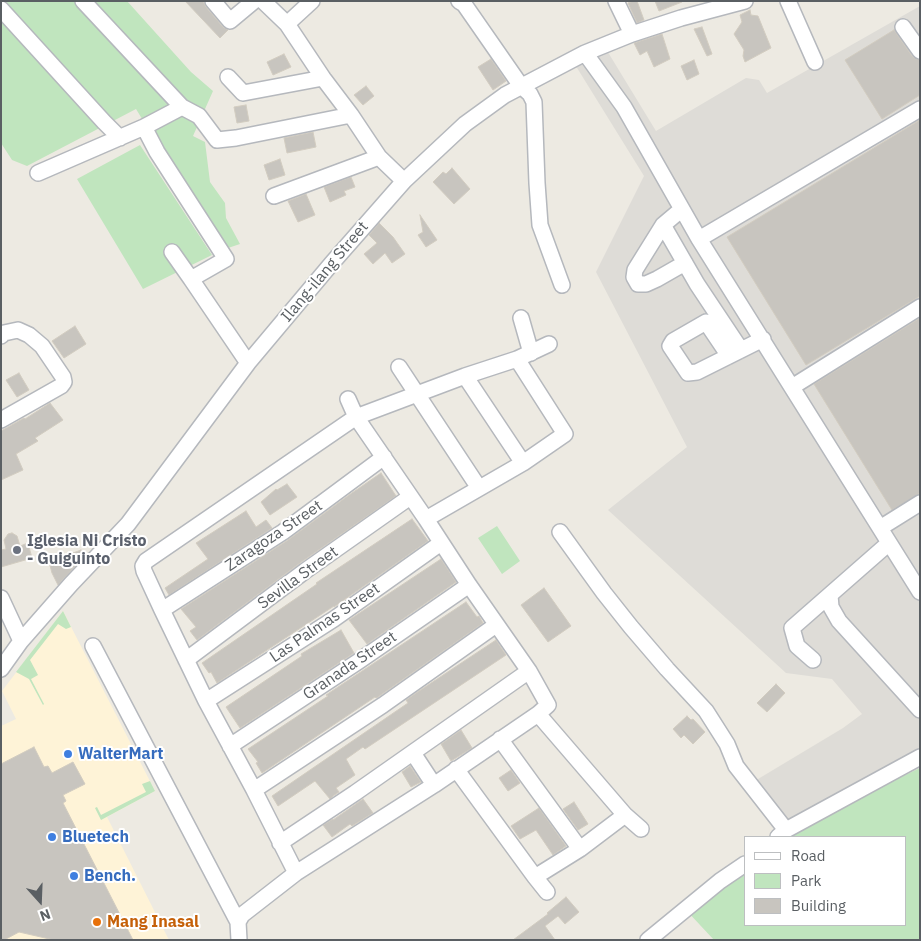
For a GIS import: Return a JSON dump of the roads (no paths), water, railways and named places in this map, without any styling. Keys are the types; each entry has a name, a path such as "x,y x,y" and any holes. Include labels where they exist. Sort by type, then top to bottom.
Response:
{"street":[{"path":"83,1 182,107 199,116 217,140 236,138 351,115"},
{"path":"212,1 230,21 254,1"},
{"path":"263,1 287,24 379,156 404,181"},
{"path":"287,24 312,1"},
{"path":"459,1 464,4 534,102 540,225 562,285"},
{"path":"616,1 632,34"},
{"name":"Ilang-ilang Street","path":"1,669 21,641 71,584 128,524 248,363 332,263 404,181 465,124 505,95 585,53 632,34 681,18 745,1"},
{"path":"788,1 815,62"},
{"path":"1,10 120,138"},
{"path":"903,27 920,51"},
{"path":"585,53 624,107 699,239 920,592"},
{"path":"228,77 243,93 323,78"},
{"path":"38,173 144,127 182,107"},
{"path":"699,239 920,109"},
{"path":"144,127 157,152 226,259 191,279"},
{"path":"274,196 379,156"},
{"path":"682,209 663,226 635,270 634,277 638,284 646,284 685,264"},
{"path":"663,226 735,353"},
{"path":"172,252 248,363"},
{"path":"697,284 706,322 735,353"},
{"path":"792,387 920,306"},
{"path":"521,318 531,353"},
{"path":"706,322 673,341 670,346 688,373 697,372 763,339"},
{"path":"1,420 61,386 64,382 63,377 45,350 29,335 18,330 2,329"},
{"path":"296,874 254,790 206,701 143,566 146,561 356,417 465,376 517,359 549,344"},
{"path":"426,519 524,463 565,434 517,359"},
{"path":"398,367 479,488"},
{"path":"465,376 524,463"},
{"path":"238,922 242,914 296,874 434,785 538,714 548,704 528,671 356,417 348,400"},
{"name":"Zaragoza Street","path":"162,610 283,532 384,457"},
{"name":"Sevilla Street","path":"186,660 410,497"},
{"path":"880,528 920,503"},
{"path":"560,532 631,627 666,669 706,711 727,744 736,766 782,834 920,757"},
{"name":"Las Palmas Street","path":"206,701 334,619 441,542"},
{"path":"813,660 797,646 792,628 889,543"},
{"name":"Granada Street","path":"230,746 359,661 469,585"},
{"path":"830,594 831,607 839,621 920,710"},
{"path":"2,602 21,641"},
{"path":"254,790 383,705 496,624"},
{"path":"93,646 238,922 239,940"},
{"path":"280,842 413,753 528,671"},
{"path":"538,714 625,815 641,830"},
{"path":"500,739 580,849"},
{"path":"413,753 434,785"},
{"path":"456,770 547,892"},
{"path":"535,877 580,849 625,815"},
{"path":"656,937 720,881 744,865"}],"place":[{"name":"Iglesia Ni Cristo - Guiguinto","path":"17,550"},
{"name":"WalterMart","path":"68,754"},
{"name":"Bluetech","path":"52,837"},
{"name":"Bench.","path":"74,876"},
{"name":"Mang Inasal","path":"97,922"}]}
